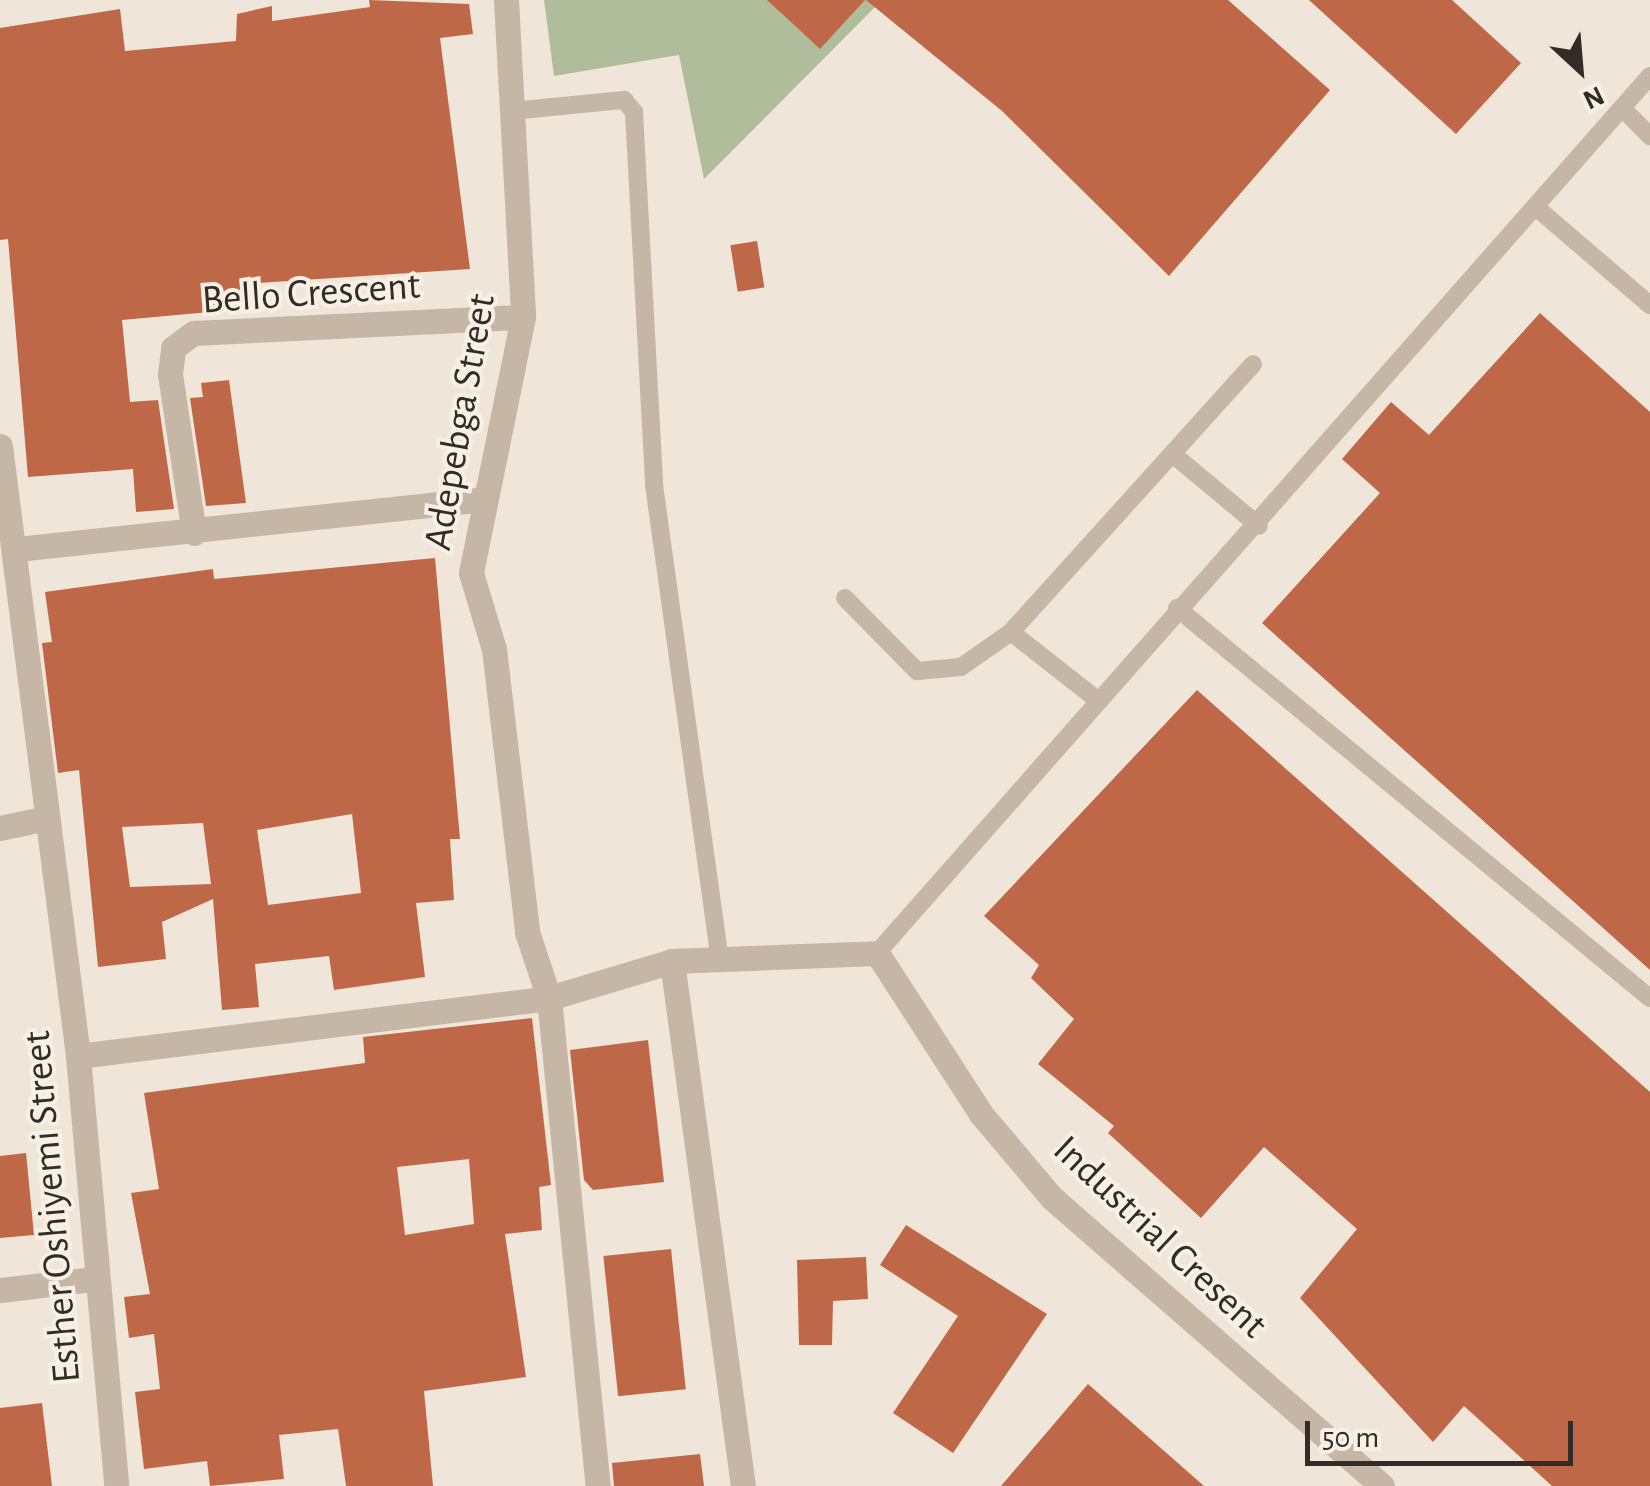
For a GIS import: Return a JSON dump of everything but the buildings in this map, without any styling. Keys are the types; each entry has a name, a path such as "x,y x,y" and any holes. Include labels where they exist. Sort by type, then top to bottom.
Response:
{"street":[{"name":"Adepebga Street","path":"506,0 523,317 470,572 494,648 526,932 550,998 598,1486"},
{"name":"Bello Crescent","path":"194,533 170,374 174,348 194,334 523,317"},
{"name":"Esther Oshiyemi Street","path":"0,446 17,549 78,1056 94,1279 116,1486"},
{"path":"17,549 484,499"},
{"path":"0,828 47,818"},
{"path":"78,1056 550,998 672,960 720,961 833,950 877,954"},
{"name":"Industrial Cresent","path":"877,954 981,1114 1052,1198 1382,1486"},
{"path":"672,960 743,1486"},
{"path":"0,1290 94,1279"}],"lane":[{"path":"877,954 1096,699 1177,608 1259,526 1650,76"},
{"path":"511,111 624,100 634,112 653,471 720,961"},
{"path":"1622,108 1650,136"},
{"path":"1538,209 1650,306"},
{"path":"845,598 917,671 962,667 1011,632 1176,456 1252,364"},
{"path":"1176,456 1259,526"},
{"path":"1177,608 1650,998"},
{"path":"1011,632 1096,699"}],"green space":[{"path":"544,0 882,0 704,179 679,55 554,76"}]}
